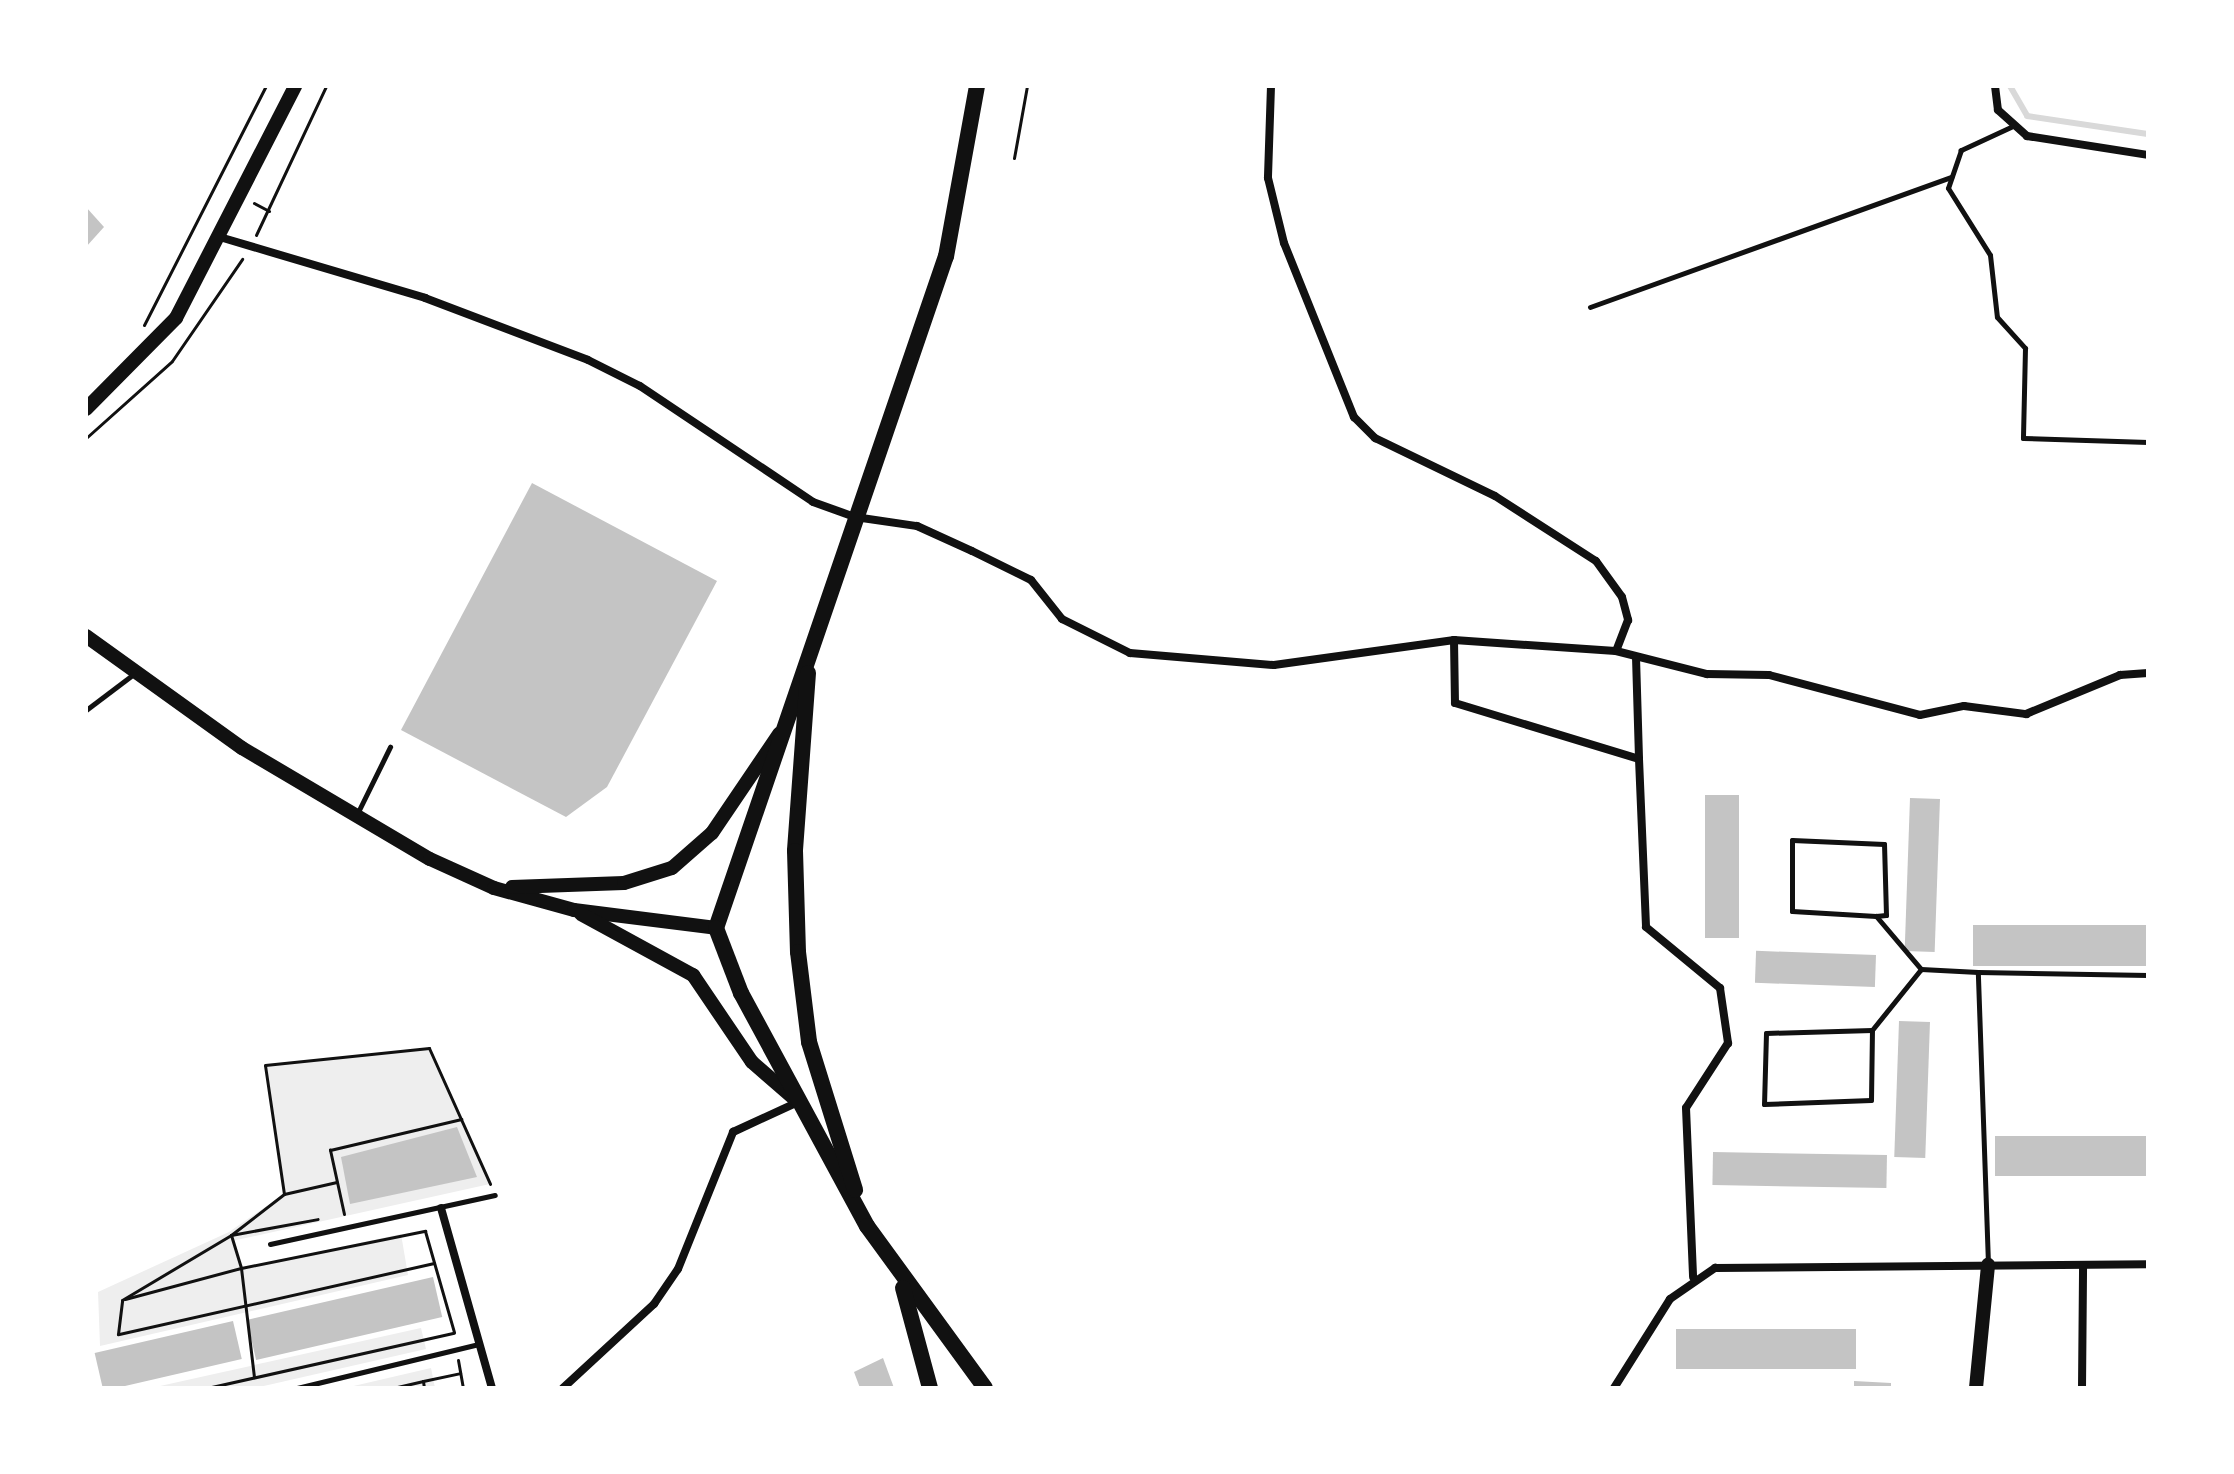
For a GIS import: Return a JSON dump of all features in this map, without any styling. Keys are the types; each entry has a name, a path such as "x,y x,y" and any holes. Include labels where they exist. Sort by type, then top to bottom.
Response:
{"main road":[{"path":"86,409 176,318 223,238 295,86"},
{"path":"977,86 946,256 716,928 798,1102 867,1226 902,1282 985,1388"},
{"path":"86,636 131,676 355,818 494,888 574,910 716,928"},
{"path":"810,647 795,851 798,952 809,1042 867,1226"},
{"path":"494,888 624,883 672,868 712,833 784,727"},
{"path":"574,910 693,975 752,1062 798,1102"},
{"path":"1976,1388 1988,1265"},
{"path":"902,1282 930,1388"}],"street":[{"path":"1271,86 1268,178 1280,230 1354,417 1375,438 1495,496 1596,561 1622,597 1628,620 1616,651"},
{"path":"1995,86 1998,110 2027,136 2148,155"},
{"path":"223,238 425,298 588,360 640,386 813,502 855,517 917,526 972,551 1031,580 1062,619 1130,653 1274,665 1454,640 1616,651 1707,674 1769,675 1920,715 1964,706 2026,714 2120,675 2148,673"},
{"path":"1454,640 1455,703 1639,759"},
{"path":"1614,1388 1693,1277 1686,1108 1728,1043 1720,988 1646,927 1636,657"},
{"path":"563,1388 654,1304 678,1269 733,1132 798,1102"},
{"path":"441,1208 492,1388"},
{"path":"1693,1277 1779,1264 2148,1264"},
{"path":"2082,1388 2083,1265"}],"lane":[{"path":"2015,125 1961,150 1948,188 1990,255 1997,317 2025,348 2023,438 2148,442"},
{"path":"1590,307 1952,177"},
{"path":"86,710 131,676"},
{"path":"355,818 390,747"},
{"path":"1876,916 1886,915 1884,844 1792,840 1792,911 1876,916 1921,969 2148,975"},
{"path":"1872,1030 1766,1033 1764,1104 1871,1100 1872,1030 1921,969"},
{"path":"1978,972 1988,1265"},
{"path":"270,1244 495,1195"},
{"path":"297,1388 480,1344"}],"path":[{"path":"136,334 266,86"},
{"path":"86,438 172,361 249,248 326,86"},
{"path":"1014,158 1027,86"},
{"path":"284,1194 265,1065 429,1048 490,1184 476,1187"},
{"path":"344,1215 330,1150 461,1119"},
{"path":"122,1300 231,1235 284,1194 337,1182"},
{"path":"231,1235 359,1212"},
{"path":"122,1300 241,1268 425,1231 454,1332"},
{"path":"231,1235 241,1268 242,1309 254,1377"},
{"path":"122,1300 118,1334 242,1309 434,1263"},
{"path":"393,1388 460,1373"},
{"path":"423,1381 424,1388"},
{"path":"207,1388 220,1388"}],"shaded area":[{"path":"429,1048 490,1184 232,1241 242,1268 401,1234 408,1275 100,1346 98,1292 229,1232 284,1194 265,1065"},
{"path":"421,1328 426,1349 255,1388 151,1388"},
{"path":"431,1368 435,1388 345,1388"}],"building":[{"path":"86,207 104,227 86,247"},
{"path":"532,483 717,581 607,787 566,817 401,730"},
{"path":"1705,795 1739,795 1739,938 1705,938"},
{"path":"1910,798 1940,799 1935,952 1905,951"},
{"path":"1973,925 2148,925 2148,966 1973,966"},
{"path":"1756,951 1876,955 1875,987 1755,983"},
{"path":"1899,1021 1930,1022 1925,1158 1894,1157"},
{"path":"457,1127 477,1177 350,1204 341,1157"},
{"path":"1995,1136 2148,1136 2148,1176 1995,1176"},
{"path":"1713,1152 1887,1155 1886,1188 1712,1185"},
{"path":"433,1277 442,1317 256,1360 247,1320"},
{"path":"233,1321 242,1359 116,1388 103,1388 95,1353"},
{"path":"1676,1329 1856,1329 1856,1369 1676,1369"},
{"path":"883,1358 894,1388 860,1388 854,1372"},
{"path":"1854,1381 1891,1383 1891,1388 1854,1388"}],"waterway":[{"path":"2010,86 2027,116 2148,134"}]}
